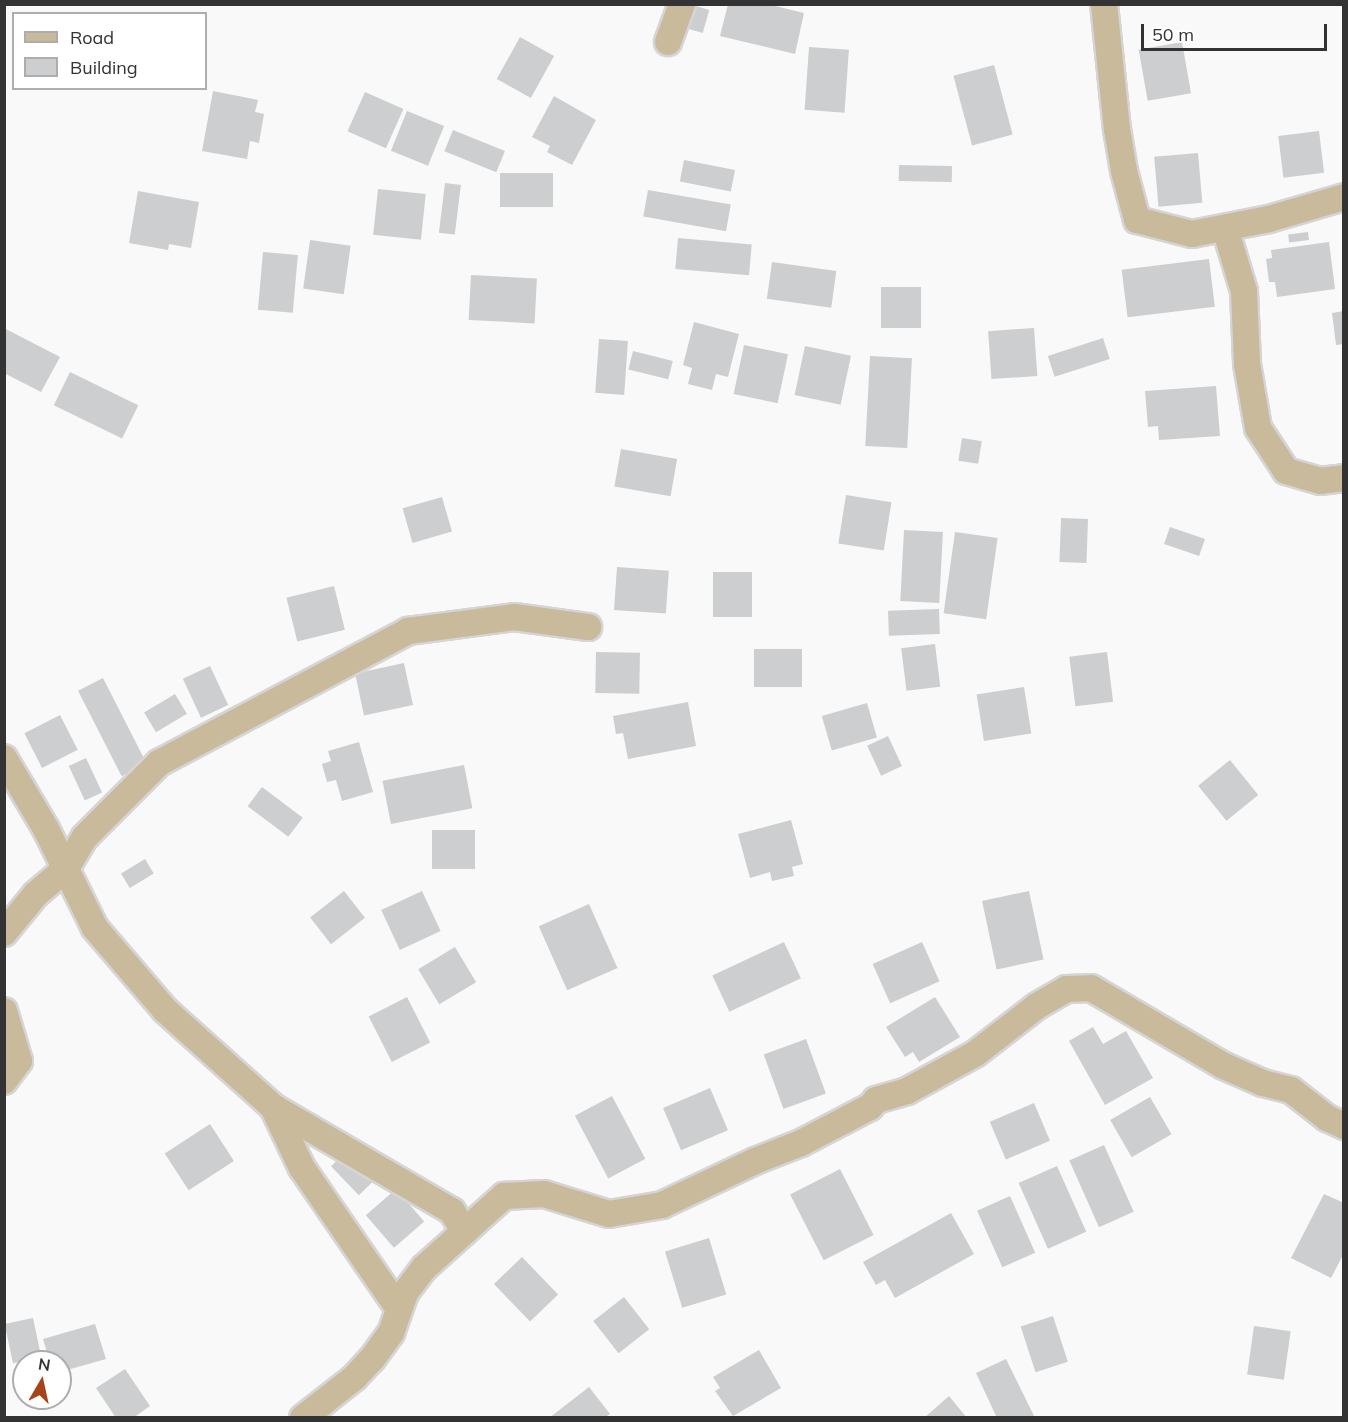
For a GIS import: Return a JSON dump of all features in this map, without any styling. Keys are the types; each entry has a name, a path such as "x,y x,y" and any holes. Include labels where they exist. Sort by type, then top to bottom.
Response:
{"street":[{"path":"668,42 682,4"},
{"path":"1104,4 1117,129 1124,171 1137,220 1192,234 1269,219 1344,197"},
{"path":"1225,228 1244,291 1247,364 1258,428 1286,471 1320,481 1344,478"},
{"path":"4,933 36,894 65,870 84,837 159,763 408,631 514,617 588,627"},
{"path":"4,758 46,829 95,928 165,1010 273,1107 452,1211 464,1232"},
{"path":"303,1418 354,1378 372,1359 391,1333 405,1293 424,1268 504,1196 544,1194 609,1214 662,1205 755,1161 801,1143 870,1107 876,1100 907,1091 975,1054 1037,1006 1066,989 1091,988 1224,1066 1263,1083 1291,1090 1327,1118 1344,1126"},
{"path":"4,1011 19,1061 4,1081"},
{"path":"273,1107 302,1168 399,1309"}],"building":[{"path":"728,4 767,4 804,13 795,54 720,36"},
{"path":"692,5 709,10 703,33 685,28"},
{"path":"520,37 554,56 531,98 497,79"},
{"path":"1182,42 1191,93 1148,101 1139,50"},
{"path":"809,47 849,50 845,113 805,110"},
{"path":"994,65 1013,135 972,145 953,76"},
{"path":"213,91 258,100 255,112 264,114 259,143 250,141 247,159 202,151"},
{"path":"365,92 403,109 386,148 348,131"},
{"path":"554,96 596,120 572,165 547,152 550,146 532,137"},
{"path":"407,111 444,126 428,166 391,151"},
{"path":"453,130 505,151 496,172 444,151"},
{"path":"1319,131 1324,173 1283,178 1278,136"},
{"path":"1198,153 1202,203 1159,207 1154,157"},
{"path":"684,160 735,170 731,192 680,182"},
{"path":"899,165 952,166 952,182 899,181"},
{"path":"500,173 553,173 553,207 500,207"},
{"path":"445,183 461,185 455,235 439,233"},
{"path":"378,189 426,194 421,240 373,235"},
{"path":"648,190 731,205 726,231 643,217"},
{"path":"138,191 199,202 191,248 169,244 168,250 129,243"},
{"path":"1308,232 1309,240 1289,242 1288,234"},
{"path":"678,238 752,244 749,275 675,269"},
{"path":"310,240 351,246 344,294 303,289"},
{"path":"1329,242 1335,289 1277,297 1275,282 1269,282 1266,259 1272,258 1271,250"},
{"path":"263,252 298,255 293,313 258,310"},
{"path":"1209,259 1215,307 1128,317 1122,270"},
{"path":"772,262 836,271 831,308 767,299"},
{"path":"471,275 537,278 535,323 469,320"},
{"path":"881,287 921,287 921,328 881,328"},
{"path":"1344,311 1344,344 1336,345 1332,313"},
{"path":"694,322 739,334 728,377 716,374 712,390 688,384 692,368 683,365"},
{"path":"4,328 60,357 41,392 4,373"},
{"path":"1034,328 1037,376 991,379 988,331"},
{"path":"1103,338 1110,359 1055,377 1048,356"},
{"path":"599,339 628,341 624,395 595,393"},
{"path":"744,345 788,354 778,403 734,394"},
{"path":"805,346 851,356 841,405 795,395"},
{"path":"633,351 673,361 668,379 628,369"},
{"path":"870,356 912,358 907,448 865,446"},
{"path":"70,372 138,405 122,439 54,405"},
{"path":"1216,386 1220,436 1159,440 1158,426 1148,427 1145,391"},
{"path":"962,438 982,441 978,464 958,461"},
{"path":"621,449 677,459 671,496 614,486"},
{"path":"846,495 891,502 884,551 838,543"},
{"path":"442,497 452,532 413,543 403,508"},
{"path":"1061,518 1088,519 1086,563 1059,562"},
{"path":"1170,527 1205,539 1199,556 1164,544"},
{"path":"904,530 943,532 939,603 900,601"},
{"path":"955,532 998,538 986,619 944,613"},
{"path":"617,567 669,571 666,614 614,610"},
{"path":"713,572 752,572 752,617 713,617"},
{"path":"334,586 345,630 297,642 286,598"},
{"path":"939,609 940,634 889,636 888,611"},
{"path":"935,644 940,687 906,691 901,648"},
{"path":"754,649 802,649 802,687 754,687"},
{"path":"596,652 640,653 639,694 595,693"},
{"path":"1107,652 1113,702 1075,706 1069,657"},
{"path":"404,663 413,705 364,715 355,673"},
{"path":"210,666 228,705 201,718 183,679"},
{"path":"103,678 147,764 122,776 78,691"},
{"path":"1024,687 1031,733 984,741 977,695"},
{"path":"175,694 187,714 156,732 144,713"},
{"path":"688,702 696,746 628,759 623,733 616,734 613,716"},
{"path":"867,703 877,738 832,751 822,716"},
{"path":"60,715 78,750 42,768 24,733"},
{"path":"888,736 902,766 881,776 867,746"},
{"path":"359,742 373,792 342,801 336,780 327,782 322,764 331,761 328,751"},
{"path":"86,758 102,792 85,800 69,766"},
{"path":"1230,760 1258,795 1226,821 1198,786"},
{"path":"464,765 472,808 391,824 383,781"},
{"path":"262,787 303,818 288,837 248,806"},
{"path":"791,820 803,864 792,867 794,876 772,881 770,872 750,878 738,834"},
{"path":"432,830 475,830 475,869 432,869"},
{"path":"145,859 154,874 130,888 121,873"},
{"path":"344,891 365,918 331,944 310,917"},
{"path":"422,891 441,931 400,950 381,910"},
{"path":"1029,891 1044,959 997,969 982,901"},
{"path":"589,904 617,968 567,990 539,926"},
{"path":"784,942 801,978 729,1012 712,975"},
{"path":"922,942 939,981 890,1003 873,964"},
{"path":"455,947 476,982 439,1004 418,969"},
{"path":"407,997 430,1042 392,1062 369,1017"},
{"path":"935,997 960,1037 919,1062 913,1052 905,1057 886,1027"},
{"path":"1093,1027 1103,1044 1126,1031 1153,1078 1105,1105 1069,1041"},
{"path":"806,1039 826,1094 784,1109 764,1054"},
{"path":"710,1088 728,1130 681,1150 663,1108"},
{"path":"612,1096 645,1159 608,1178 575,1116"},
{"path":"1150,1097 1172,1134 1132,1157 1110,1120"},
{"path":"1034,1103 1050,1141 1006,1159 990,1122"},
{"path":"210,1124 234,1161 189,1190 165,1153"},
{"path":"1104,1145 1134,1212 1099,1227 1069,1160"},
{"path":"349,1149 377,1178 359,1195 331,1166"},
{"path":"1057,1166 1086,1232 1048,1249 1019,1183"},
{"path":"840,1169 874,1235 824,1260 790,1194"},
{"path":"396,1189 424,1221 394,1248 366,1215"},
{"path":"1324,1194 1344,1203 1344,1253 1331,1278 1291,1258"},
{"path":"1010,1196 1035,1253 1002,1267 977,1211"},
{"path":"951,1213 974,1254 895,1298 885,1280 876,1285 863,1262"},
{"path":"709,1238 726,1294 682,1308 665,1251"},
{"path":"522,1257 558,1294 530,1321 494,1284"},
{"path":"624,1297 649,1329 619,1353 593,1321"},
{"path":"1053,1316 1068,1362 1035,1372 1021,1327"},
{"path":"33,1318 40,1350 12,1350 12,1359 5,1324"},
{"path":"95,1324 106,1359 72,1369 72,1350 46,1350 43,1339"},
{"path":"1254,1326 1291,1331 1284,1380 1247,1375"},
{"path":"759,1350 781,1388 733,1416 715,1391 720,1388 713,1377"},
{"path":"1006,1359 1035,1418 997,1418 976,1373"},
{"path":"125,1369 150,1406 133,1418 116,1418 96,1388"},
{"path":"589,1387 610,1414 604,1418 549,1418"},
{"path":"949,1396 967,1418 924,1418"}]}
